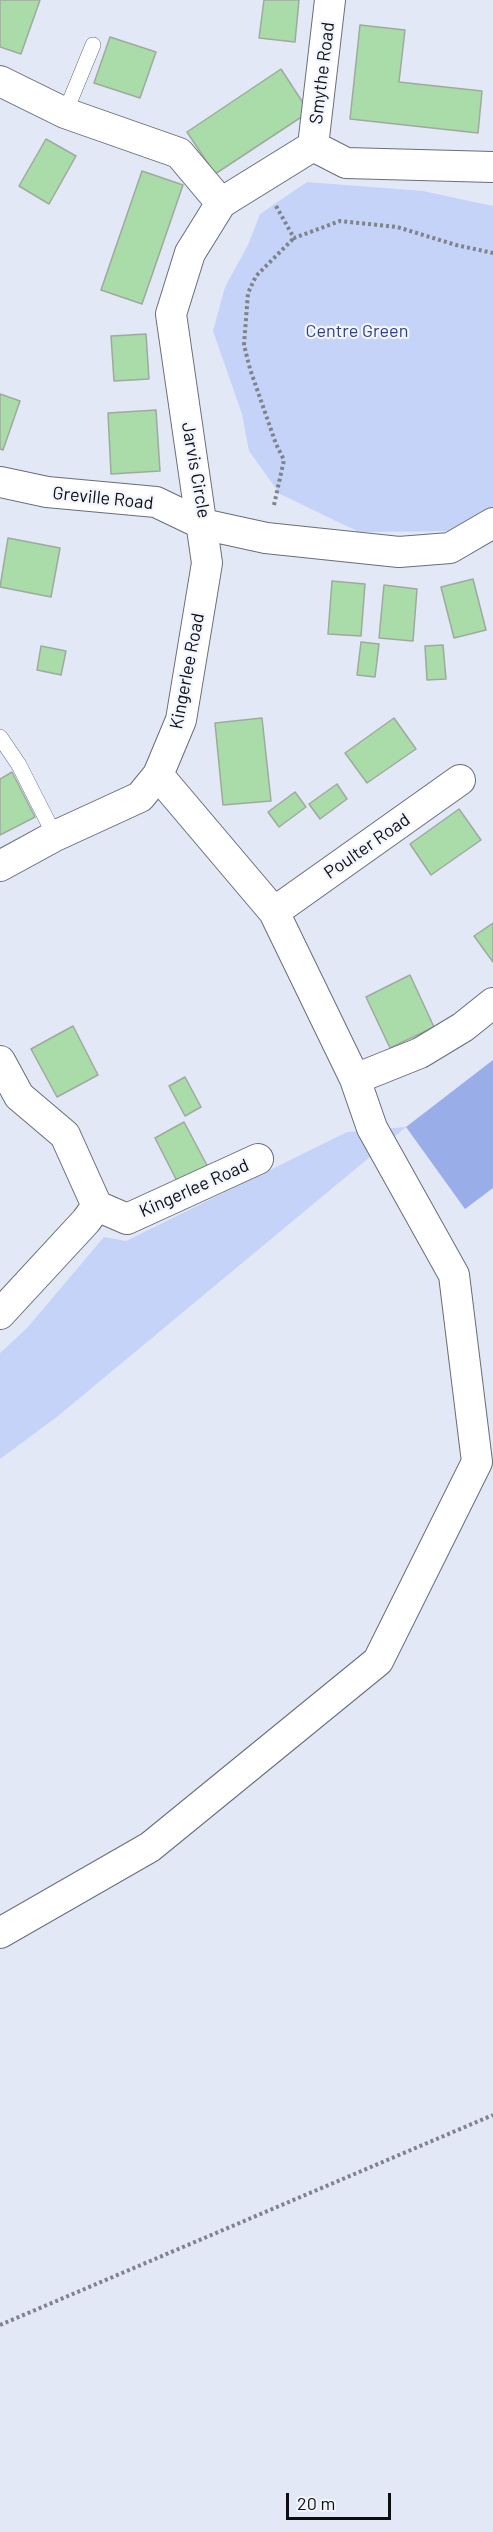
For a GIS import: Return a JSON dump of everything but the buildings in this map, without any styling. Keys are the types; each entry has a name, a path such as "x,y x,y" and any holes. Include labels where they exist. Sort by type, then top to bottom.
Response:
{"street":[{"name":"Smythe Road","path":"313,146 330,0"},
{"path":"0,81 65,113 179,153 221,203"},
{"path":"313,146 346,163 493,166"},
{"name":"Jarvis Circle","path":"313,146 221,203 190,253 171,314 202,524 266,538 399,552 450,548 493,523"},
{"name":"Greville Road","path":"0,482 47,492 156,502 202,524"},
{"name":"Kingerlee Road","path":"0,866 55,836 140,797 158,775 181,720 207,563 202,524"},
{"path":"0,1933 150,1847 378,1661 477,1462 454,1275 372,1128 355,1079 274,912 158,775"},
{"name":"Poulter Road","path":"274,912 460,780"},
{"path":"355,1079 420,1053 463,1027 493,1003"},
{"path":"0,1062 19,1096 65,1135 97,1206 86,1221 0,1314"},
{"name":"Kingerlee Road","path":"97,1206 127,1218 258,1159"}],"lane":[{"path":"65,113 93,45"},
{"path":"0,737 19,765 55,836"}],"path":[{"path":"259,179 294,238"},
{"path":"266,538 284,460 265,412 244,345 248,293 256,276 294,238 340,221 398,227 456,245 493,253"},
{"path":"0,2325 493,2115"}],"green space":[{"name":"Centre Green","path":"307,182 423,191 493,206 493,515 469,531 359,532 280,494 249,451 242,414 213,331 225,287 248,245 260,214"},
{"path":"406,1127 58,1416 0,1459 0,1353 27,1328 104,1237 126,1241 347,1132"}],"shaded area":[{"path":"493,1060 493,1188 465,1209 406,1127"}]}
